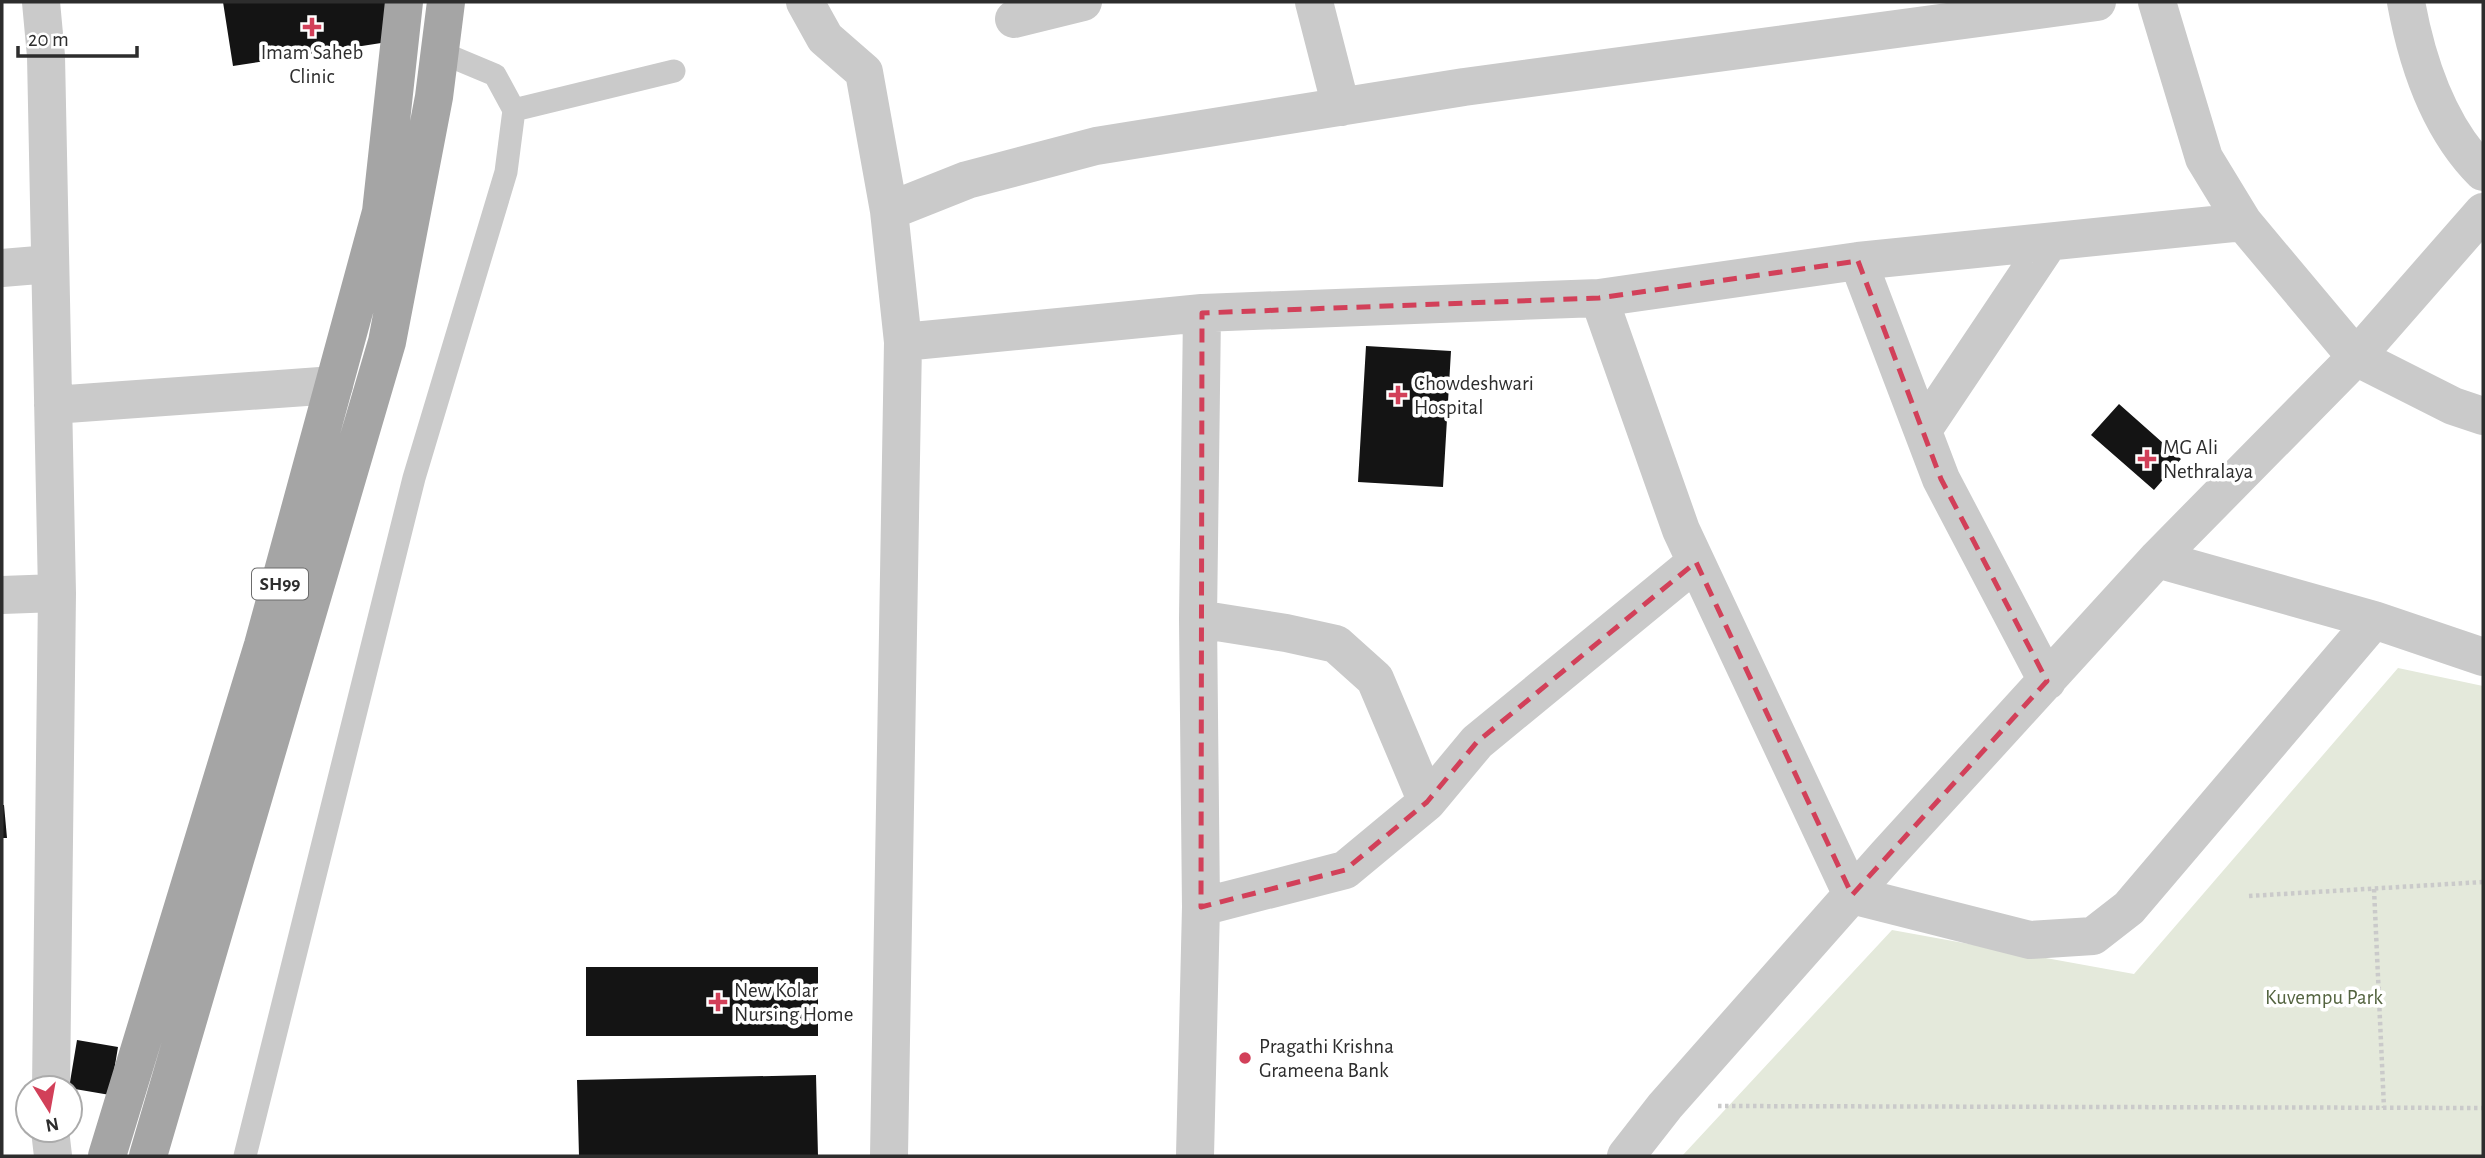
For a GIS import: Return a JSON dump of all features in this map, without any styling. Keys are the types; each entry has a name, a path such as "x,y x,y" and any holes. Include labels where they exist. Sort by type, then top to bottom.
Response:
{"main road":[{"name":"SH99","path":"107,1156 263,645 381,212 404,2"},
{"name":"SH99","path":"148,1156 387,342 434,97 446,2"}],"street":[{"path":"41,2 46,56 57,593 51,1074"},
{"path":"805,2 825,38 864,72 889,211 903,342 889,1156"},
{"path":"1014,19 1083,2"},
{"path":"1314,2 1340,107"},
{"path":"889,211 967,180 1096,146 1478,85 2097,2"},
{"path":"2157,2 2204,158 2243,222 2356,357 2453,407 2483,416"},
{"path":"2406,2 2411,28 2435,100 2466,154 2483,172"},
{"path":"1626,1156 1665,1106 1852,895 2157,559 2356,357 2483,212"},
{"path":"903,342 1202,313 1599,299 1858,261 2243,222"},
{"path":"1923,430 2049,242"},
{"path":"1858,261 1941,479 2047,681"},
{"path":"2,268 50,264"},
{"path":"1599,299 1681,530 1852,895"},
{"path":"1195,1156 1201,907 1198,619 1202,313"},
{"path":"53,405 334,385"},
{"path":"2157,559 2374,620 2483,657"},
{"path":"1201,907 1345,870 1427,802 1477,742 1696,562"},
{"path":"2,594 57,593"},
{"path":"1198,619 1336,644 1375,679 1427,802"},
{"path":"1852,895 2030,940 2093,936 2129,908 2374,620"}],"lane":[{"path":"245,1156 414,478 506,172 514,110 495,75 440,52"},
{"path":"514,110 674,71"}],"path":[{"path":"2249,896 2483,882"},
{"path":"2374,889 2385,1108"},
{"path":"1665,1106 2483,1108"}],"highlighted area":[{"path":"1858,261 1941,479 2047,681 1852,895 1696,562 1477,742 1427,802 1345,870 1201,907 1202,313 1599,298"}],"green space":[{"name":"Kuvempu Park","path":"2398,668 2483,686 2483,1156 1682,1156 1892,930 2134,974"}],"building":[{"path":"223,2 388,2 394,41 233,66"},
{"path":"1366,346 1451,351 1443,487 1358,482"},
{"path":"2119,404 2181,459 2154,490 2091,435"},
{"path":"4,805 7,838 2,838"},
{"path":"586,967 818,967 818,1036 586,1036"},
{"path":"77,1040 118,1047 110,1095 84,1091 84,1074 71,1074"},
{"path":"816,1075 818,1156 579,1156 577,1080"}],"place":[{"name":"Imam Saheb Clinic","path":"312,27"},
{"name":"Chowdeshwari Hospital","path":"1398,395"},
{"name":"MG Ali Nethralaya","path":"2147,459"},
{"name":"New Kolar Nursing Home","path":"718,1002"},
{"name":"Pragathi Krishna Grameena Bank","path":"1245,1058"}]}
